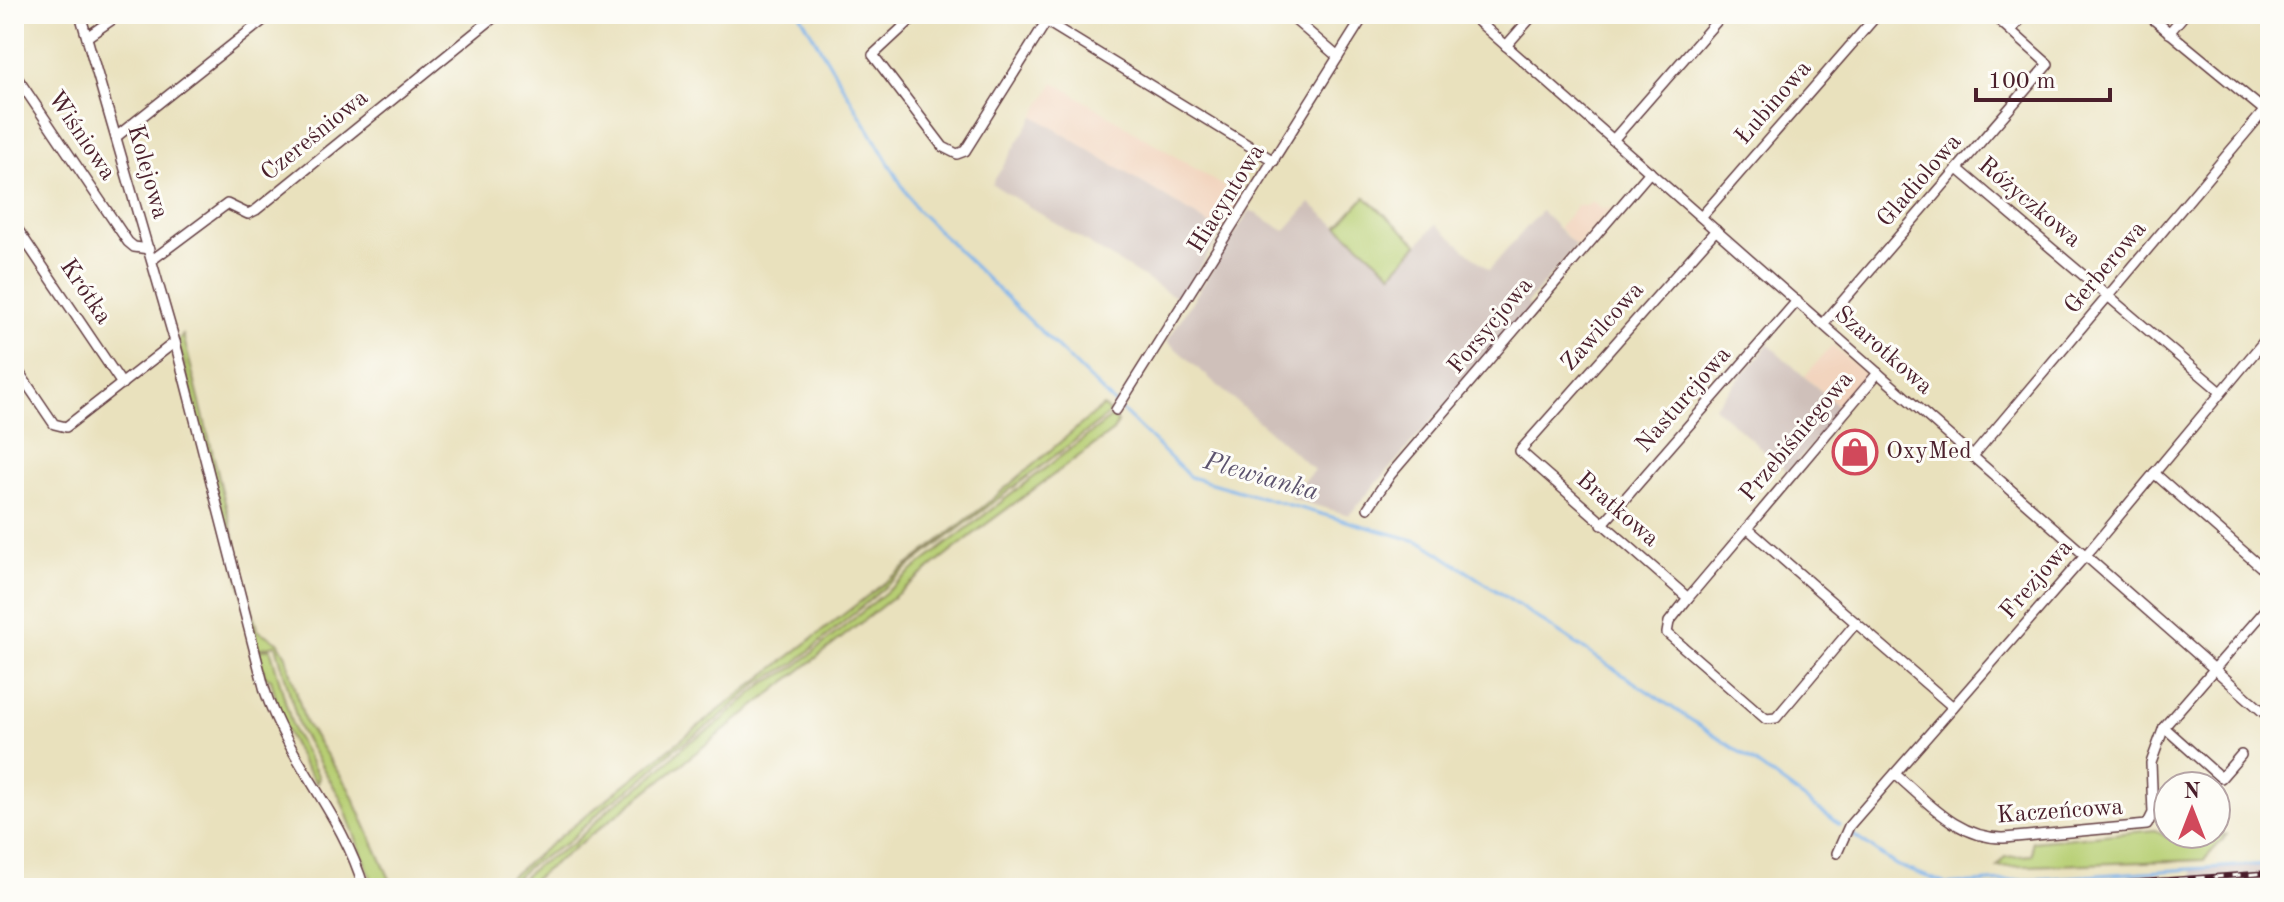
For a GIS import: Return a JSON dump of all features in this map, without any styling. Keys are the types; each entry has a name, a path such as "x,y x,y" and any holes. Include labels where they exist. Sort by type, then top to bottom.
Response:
{"street":[{"name":"Kolejowa","path":"80,14 175,342 269,703 288,747 342,831 364,888"},
{"path":"87,37 120,14"},
{"path":"116,137 271,14"},
{"name":"Czereśniowa","path":"152,260 227,204 248,214 256,210 498,14"},
{"path":"917,14 873,55 943,147 957,154 965,151 1046,22"},
{"path":"1034,14 1274,161"},
{"path":"1288,14 1338,57"},
{"name":"Hiacyntowa","path":"1119,407 1365,14"},
{"name":"Szarotkowa","path":"1470,14 2270,718"},
{"path":"1506,46 1534,14"},
{"path":"1613,140 1723,14"},
{"name":"Łubinowa","path":"1701,217 1878,14"},
{"path":"1992,14 2011,30 2025,14"},
{"path":"2147,14 2267,108"},
{"path":"2169,33 2185,14"},
{"name":"Gladiolowa","path":"1823,324 2048,64 2011,30"},
{"name":"Wiśniowa","path":"14,73 128,242 134,247 149,249"},
{"name":"Gerberowa","path":"1973,456 2267,108"},
{"name":"Różyczkowa","path":"1958,169 2221,392"},
{"name":"Forsycjowa","path":"1368,508 1391,474 1650,172"},
{"name":"Krótka","path":"14,224 122,384"},
{"name":"Zawilcowa","path":"1520,451 1716,230"},
{"name":"Nasturcjowa","path":"1602,525 1797,301"},
{"name":"Frezjowa","path":"1837,853 1846,831 2086,554 2270,334"},
{"path":"14,365 54,424 70,426 175,342"},
{"name":"Przebiśniegowa","path":"1856,623 1776,718 1766,719 1667,633 1669,622 1688,598 1878,373"},
{"name":"Bratkowa","path":"1520,451 1688,598"},
{"path":"2154,473 2270,575"},
{"name":"Przebiśniegowa","path":"1747,528 1953,707"},
{"name":"Kaczeńcowa","path":"1895,774 1954,824 1981,837 2142,827 2151,820 2151,763 2164,727 2270,605"},
{"path":"2164,727 2205,770"},
{"path":"2228,770 2241,755"}],"shaded area":[{"path":"1054,82 1243,198 1222,232 1034,116"},
{"path":"1034,116 1222,232 1180,300 992,184"},
{"path":"1592,201 1601,209 1611,208 1576,246 1559,227 1577,206 1587,206"},
{"path":"1310,203 1392,273 1436,224 1489,270 1541,211 1576,246 1527,303 1531,307 1349,515 1289,498 1314,470 1167,341 1250,210 1285,231"},
{"path":"1767,343 1842,410 1788,472 1714,407 1763,352"},
{"path":"1832,345 1867,376 1842,410 1805,376"},
{"path":"2270,865 2270,880 2193,887 2192,870"}],"green space":[{"path":"1365,197 1418,244 1392,273 1338,226"},
{"path":"183,335 257,630 278,642 286,656 305,722 349,789 394,888 375,888 340,797 300,730 276,645 257,649 178,340"},
{"path":"1103,406 1110,413 1102,420 911,565 794,664 760,682 715,721 673,750 568,842 530,865 505,888 496,888 678,742 983,507"},
{"path":"1112,417 1118,422 1113,431 985,525 522,888 511,888 536,866 574,843 612,806 645,783 685,745 715,726 763,684 794,668 914,569"},
{"path":"270,648 294,732 319,777 317,784 302,762 273,704 276,699 271,679 265,676 257,651"},
{"path":"2152,830 2152,850 2213,850 2204,860 1997,867 2006,857 2032,855 2032,842"}],"waterway":[{"name":"Plewianka","path":"800,14 916,209 1190,477 1424,543 1747,757 1840,825"},
{"name":"Plewianka","path":"1853,835 1896,865 1944,883 1946,888"},
{"path":"1895,888 2270,864"}],"railway":[{"path":"2052,888 2270,873"}],"place":[{"name":"OxyMed","path":"1855,452"}]}
